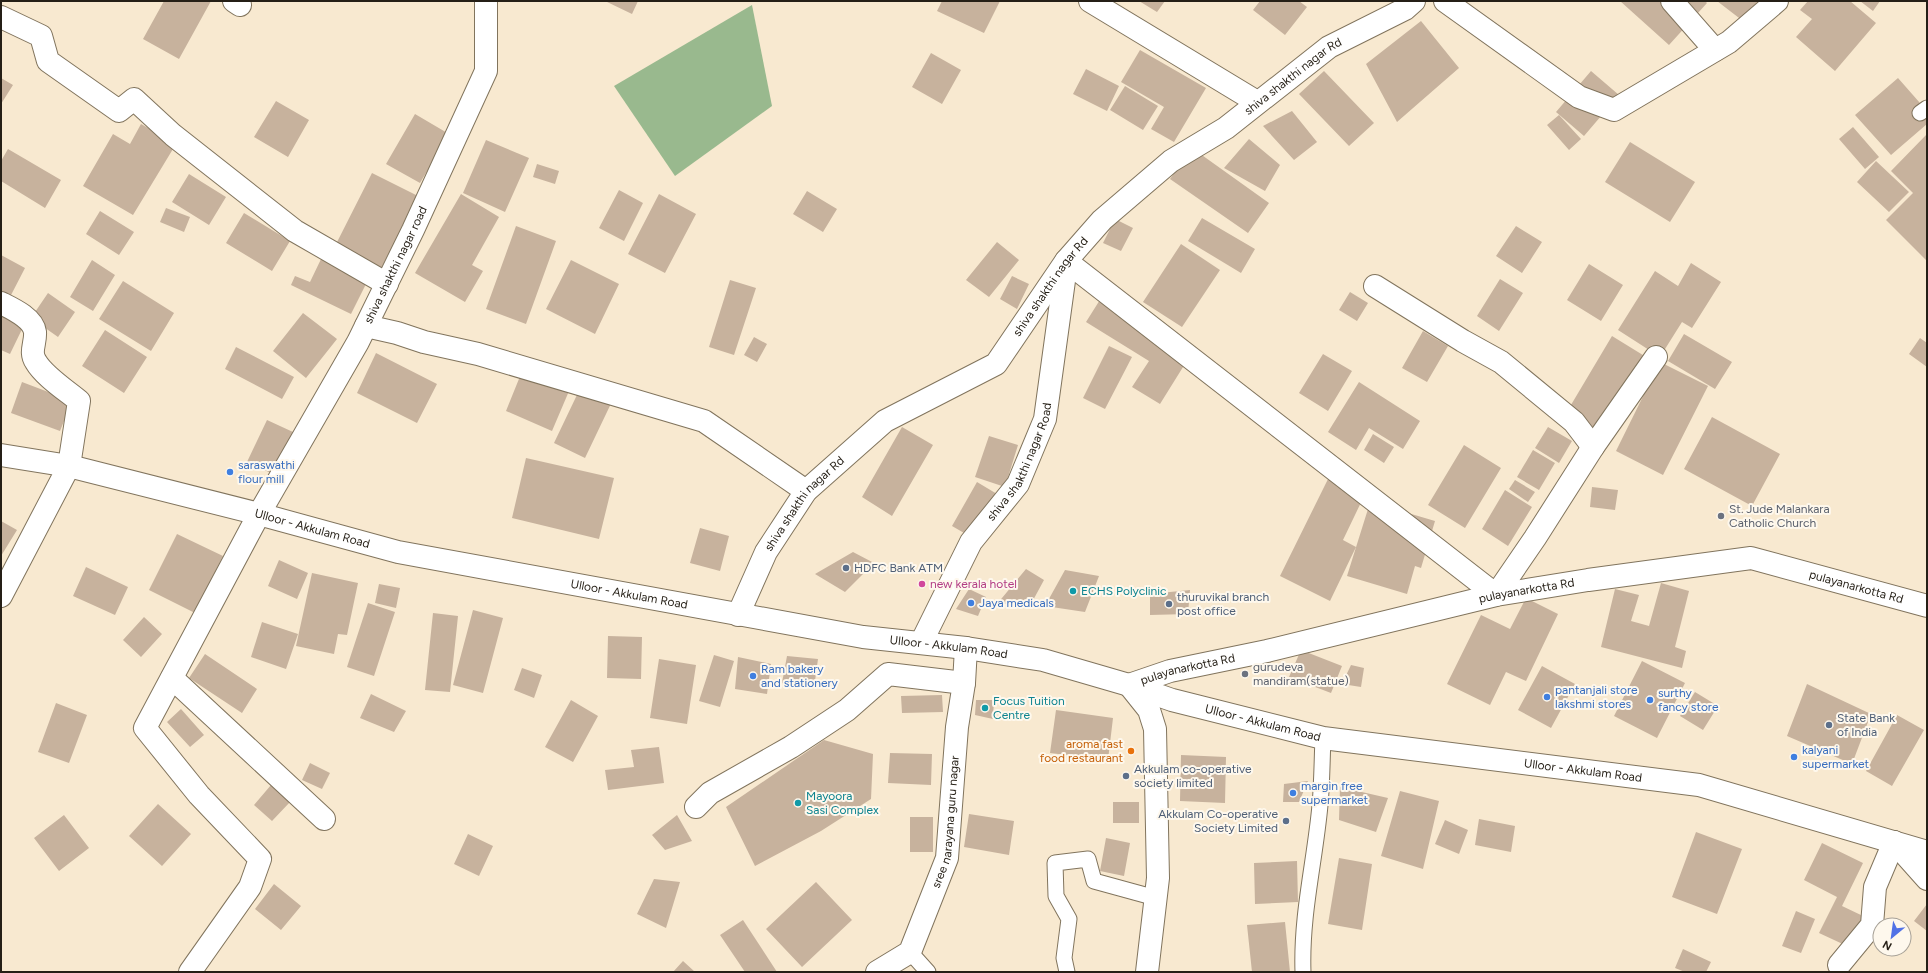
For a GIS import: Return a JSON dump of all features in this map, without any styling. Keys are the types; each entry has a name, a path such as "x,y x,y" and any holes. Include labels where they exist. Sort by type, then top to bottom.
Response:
{"street":[{"name":"shiva shakthi nagar road","path":"190,972 250,887 260,859 199,795 145,728 259,514 366,326 387,284 486,71 486,1"},
{"path":"1090,1 1257,102"},
{"name":"shiva shakthi nagar Rd","path":"738,615 766,552 806,491 885,421 996,364 1066,261 1102,220 1171,161 1226,128 1257,102 1330,47 1405,10 1414,1"},
{"path":"1445,1 1578,97 1614,110 1729,42 1777,1"},
{"path":"1672,1 1715,50"},
{"path":"1,17 41,36 48,61 119,111 134,99 173,135 295,231 387,284"},
{"path":"1066,261 1496,596 1593,447 1656,357"},
{"name":"shiva shakthi nagar Road","path":"921,643 970,542 1018,484 1045,419 1066,261"},
{"path":"1375,286 1501,362 1574,422 1593,447"},
{"path":"1,303 18,312 32,324 35,333 32,349 36,362 80,402 69,466 1,596"},
{"path":"366,326 397,333 424,342 478,354 704,421 806,491"},
{"name":"Ulloor - Akkulam Road","path":"1,455 69,466 259,514 398,552 863,637 966,648 1043,660 1129,685 1172,700 1323,738 1699,785 1927,852"},
{"name":"pulayanarkotta Rd","path":"1129,685 1170,670 1267,651 1496,596 1588,580 1751,558 1927,606"},
{"name":"sree narayana guru nagar","path":"910,952 947,858 957,727 964,683 966,648"},
{"path":"696,807 710,793 791,747 847,710 888,674 964,683"},
{"path":"172,678 324,819"},
{"path":"1129,685 1149,710 1155,729 1158,878 1149,943 1147,972"},
{"path":"1839,965 1872,925 1875,887 1894,842 1927,879"},
{"path":"877,972 910,952"}],"lane":[{"path":"1303,972 1302,953 1308,886 1320,806 1323,738"},
{"path":"1067,972 1064,958 1069,919 1056,896 1056,864 1088,859 1094,881 1156,898"},
{"path":"910,952 928,972"}],"green space":[{"path":"752,5 772,106 675,176 614,86"}],"building":[{"path":"164,1 211,1 179,59 143,39"},
{"path":"605,1 638,1 632,14"},
{"path":"942,1 1000,1 984,33 937,11"},
{"path":"1139,1 1165,1 1157,12"},
{"path":"1260,1 1299,1 1307,7 1285,35 1253,10"},
{"path":"1620,1 1705,1 1707,3 1669,45"},
{"path":"1717,1 1758,1 1743,21"},
{"path":"1808,1 1850,1 1876,23 1835,71 1796,37 1812,19 1800,10"},
{"path":"1860,1 1880,1 1873,11"},
{"path":"1421,21 1459,68 1397,122 1366,64"},
{"path":"1140,50 1206,88 1174,142 1151,129 1164,107 1121,82"},
{"path":"931,53 961,70 942,104 912,87"},
{"path":"1086,69 1119,86 1107,111 1073,94"},
{"path":"1324,71 1374,123 1349,146 1299,94"},
{"path":"1591,71 1619,95 1584,136 1556,112"},
{"path":"1,78 13,85 1,104"},
{"path":"1898,78 1927,111 1927,124 1891,155 1855,115"},
{"path":"1125,86 1158,106 1143,130 1110,110"},
{"path":"276,101 309,120 288,157 254,137"},
{"path":"1292,111 1317,142 1294,160 1263,126"},
{"path":"415,114 449,134 420,183 386,164"},
{"path":"1559,115 1581,139 1569,150 1547,125"},
{"path":"141,124 176,144 133,215 83,186 113,134 130,144"},
{"path":"1853,127 1879,157 1865,169 1839,139"},
{"path":"1927,134 1927,261 1886,220 1913,193 1891,171"},
{"path":"1249,139 1280,165 1265,191 1224,168"},
{"path":"486,140 529,158 505,212 463,193"},
{"path":"1630,142 1695,182 1670,222 1605,182"},
{"path":"1192,148 1269,203 1248,233 1170,179"},
{"path":"8,149 61,180 45,208 1,181 1,161"},
{"path":"1876,161 1909,192 1889,212 1857,182"},
{"path":"537,164 559,171 555,184 533,177"},
{"path":"372,173 418,196 376,278 331,254"},
{"path":"189,174 226,197 209,225 172,202"},
{"path":"619,190 643,203 624,241 599,228"},
{"path":"807,191 837,209 823,232 793,214"},
{"path":"461,194 499,217 472,265 483,271 465,302 415,273"},
{"path":"659,194 696,214 665,273 628,254"},
{"path":"166,208 190,217 184,232 160,222"},
{"path":"100,211 134,232 119,255 86,234"},
{"path":"244,213 290,241 272,271 226,243"},
{"path":"1202,218 1255,249 1241,273 1188,241"},
{"path":"1115,219 1133,228 1121,251 1103,243"},
{"path":"516,226 556,241 526,324 486,309"},
{"path":"1516,226 1542,242 1522,273 1496,256"},
{"path":"997,242 1019,260 989,297 966,280"},
{"path":"1181,244 1220,270 1182,327 1143,302"},
{"path":"1,255 25,268 10,297 1,292"},
{"path":"322,257 368,280 351,314 291,285 295,276 310,282"},
{"path":"92,260 115,275 93,311 70,297"},
{"path":"571,260 619,284 595,334 546,309"},
{"path":"1691,263 1721,282 1692,328 1682,322 1660,357 1618,330 1655,271 1678,286"},
{"path":"1589,264 1623,285 1601,321 1567,300"},
{"path":"1012,276 1029,284 1017,309 1000,299"},
{"path":"1500,279 1523,293 1499,331 1477,316"},
{"path":"730,280 756,288 734,355 709,347"},
{"path":"123,281 174,313 151,351 99,319"},
{"path":"1350,292 1368,303 1357,321 1339,310"},
{"path":"48,293 75,312 58,337 31,318"},
{"path":"1103,295 1193,351 1160,404 1132,387 1149,361 1086,322"},
{"path":"1,311 25,323 10,354 1,350"},
{"path":"303,313 337,339 306,378 273,351"},
{"path":"105,330 147,357 124,393 82,366"},
{"path":"1423,331 1448,346 1427,382 1402,368"},
{"path":"1684,334 1732,362 1715,389 1668,361"},
{"path":"1612,336 1651,360 1604,438 1565,415"},
{"path":"754,337 767,344 757,362 744,355"},
{"path":"1920,338 1927,343 1927,367 1909,354"},
{"path":"1109,346 1132,357 1105,409 1083,398"},
{"path":"236,347 294,377 282,399 225,369"},
{"path":"376,353 437,384 417,423 357,393"},
{"path":"1323,354 1352,371 1328,411 1299,393"},
{"path":"1660,362 1708,386 1663,475 1616,451"},
{"path":"525,364 572,384 552,431 506,411"},
{"path":"586,376 617,391 585,458 554,443"},
{"path":"22,382 72,401 60,431 11,413"},
{"path":"1359,382 1420,421 1403,449 1369,428 1356,450 1328,432"},
{"path":"1712,417 1780,454 1752,506 1684,469"},
{"path":"267,420 306,438 286,480 247,462"},
{"path":"902,427 933,445 892,516 862,497"},
{"path":"1548,427 1572,441 1559,463 1535,448"},
{"path":"1373,434 1394,447 1384,463 1364,450"},
{"path":"989,436 1018,445 1005,487 975,477"},
{"path":"1464,445 1501,468 1465,528 1428,505"},
{"path":"1533,450 1555,463 1539,490 1517,477"},
{"path":"526,458 614,478 599,539 512,518"},
{"path":"1330,475 1366,492 1343,540 1356,547 1330,601 1280,576"},
{"path":"1515,480 1535,492 1528,502 1509,489"},
{"path":"977,482 997,494 971,537 952,526"},
{"path":"1592,487 1618,490 1615,510 1590,507"},
{"path":"1505,490 1532,507 1508,546 1482,529"},
{"path":"1391,508 1435,521 1421,568 1415,566 1407,594 1347,576 1368,509"},
{"path":"1,521 17,530 1,556"},
{"path":"700,528 729,536 720,571 690,563"},
{"path":"177,534 223,556 195,613 149,590"},
{"name":"HDFC Bank ATM","path":"853,552 874,563 845,592 815,574"},
{"path":"279,560 308,573 297,599 268,586"},
{"path":"86,567 128,587 115,615 73,596"},
{"path":"1026,569 1044,580 1031,604 997,604"},
{"name":"ECHS Polyclinic","path":"1065,570 1099,576 1085,612 1045,606"},
{"path":"312,573 358,583 347,635 338,634 334,654 296,646"},
{"path":"1661,583 1689,591 1675,647 1686,651 1682,668 1601,647 1615,589 1639,595 1631,621 1649,626"},
{"path":"379,584 400,588 396,608 375,603"},
{"name":"Jaya medicals","path":"969,589 986,597 978,616 956,609"},
{"name":"thuruvikal branch post office","path":"1190,590 1188,614 1150,615 1150,594"},
{"path":"1526,598 1558,614 1526,681 1506,672 1490,705 1447,684 1481,615 1510,629"},
{"path":"368,603 395,612 374,676 347,667"},
{"path":"473,610 503,618 483,693 453,685"},
{"path":"433,613 458,616 450,692 425,690"},
{"path":"144,617 162,634 141,657 123,640"},
{"path":"262,622 298,634 286,669 251,657"},
{"path":"608,636 642,637 641,679 607,678"},
{"path":"1301,650 1342,666 1331,693 1289,677"},
{"path":"205,654 257,689 242,713 189,678"},
{"path":"714,655 734,661 720,707 699,701"},
{"path":"787,656 818,659 814,688 782,683"},
{"name":"Ram bakery and stationery","path":"738,657 771,664 767,694 735,689"},
{"path":"659,659 696,665 687,724 650,718"},
{"name":"surthy fancy store","path":"1642,661 1685,683 1657,738 1614,716"},
{"path":"1351,665 1364,668 1361,687 1342,684"},
{"name":"pantanjali store lakshmi stores","path":"1542,666 1575,684 1551,728 1518,710"},
{"path":"522,668 542,675 534,698 514,690"},
{"name":"State Bank of India","path":"1807,684 1871,714 1852,764 1787,736"},
{"path":"1695,692 1718,706 1703,730 1680,716"},
{"path":"371,694 406,711 394,732 360,718"},
{"path":"942,695 943,712 902,713 901,696"},
{"path":"571,700 598,716 573,762 545,747"},
{"name":"Focus Tuition Centre","path":"976,700 994,700 993,719 975,715"},
{"path":"56,703 87,715 69,763 38,752"},
{"path":"181,709 204,735 190,747 167,722"},
{"path":"1056,710 1113,718 1108,760 1050,753"},
{"path":"1897,715 1924,730 1892,786 1866,771"},
{"name":"Mayoora Sasi Complex","path":"824,740 873,754 871,799 821,831 755,866 726,807"},
{"path":"659,747 664,783 608,790 605,770 634,767 631,750"},
{"path":"890,753 932,754 931,785 888,783"},
{"path":"1181,755 1226,757 1225,803 1180,801"},
{"path":"310,763 330,773 322,789 302,780"},
{"name":"margin free supermarket","path":"1308,781 1299,802 1283,802 1284,784"},
{"path":"271,785 290,802 272,821 254,805"},
{"path":"1340,787 1388,798 1376,832 1339,820"},
{"path":"1400,791 1439,801 1423,869 1381,856"},
{"path":"1113,802 1139,802 1139,823 1113,823"},
{"path":"158,804 191,834 162,866 129,836"},
{"path":"969,814 1014,821 1009,855 964,847"},
{"path":"64,815 89,848 59,871 34,838"},
{"path":"677,815 692,841 665,850 652,835"},
{"path":"910,817 933,817 933,852 910,852"},
{"path":"1479,819 1515,826 1511,852 1475,845"},
{"path":"1445,820 1468,830 1459,854 1435,844"},
{"path":"1696,832 1742,849 1717,914 1672,897"},
{"path":"468,834 493,846 479,876 454,864"},
{"path":"1106,838 1130,843 1124,876 1100,871"},
{"path":"1822,843 1863,863 1842,906 1863,916 1847,946 1819,933 1837,897 1804,880"},
{"path":"1339,858 1372,864 1362,930 1328,924"},
{"path":"1297,861 1298,902 1255,904 1254,863"},
{"path":"654,879 680,882 666,928 637,914"},
{"path":"816,882 852,920 802,967 766,929"},
{"path":"274,884 301,906 281,930 255,909"},
{"path":"1927,904 1927,931 1914,921"},
{"path":"1796,911 1815,919 1801,953 1782,946"},
{"path":"743,920 777,972 745,972 720,935"},
{"path":"1285,922 1290,972 1252,972 1247,925"},
{"path":"1683,949 1711,962 1706,972 1685,972 1675,968"},
{"path":"683,961 695,972 673,972"}],"place":[{"name":"saraswathi flour mill","path":"230,472"},
{"name":"St. Jude Malankara Catholic Church","path":"1721,516"},
{"name":"HDFC Bank ATM","path":"846,568"},
{"name":"new kerala hotel","path":"922,584"},
{"name":"ECHS Polyclinic","path":"1073,591"},
{"name":"Jaya medicals","path":"971,603"},
{"name":"thuruvikal branch post office","path":"1169,604"},
{"name":"gurudeva mandiram(statue)","path":"1245,674"},
{"name":"Ram bakery and stationery","path":"753,676"},
{"name":"pantanjali store lakshmi stores","path":"1547,697"},
{"name":"surthy fancy store","path":"1650,700"},
{"name":"Focus Tuition Centre","path":"985,708"},
{"name":"State Bank of India","path":"1829,725"},
{"name":"aroma fast food restaurant","path":"1131,751"},
{"name":"kalyani supermarket","path":"1794,757"},
{"name":"Akkulam co-operative society limited","path":"1126,776"},
{"name":"margin free supermarket","path":"1293,793"},
{"name":"Mayoora Sasi Complex","path":"798,803"},
{"name":"Akkulam Co-operative Society Limited","path":"1286,821"}]}
